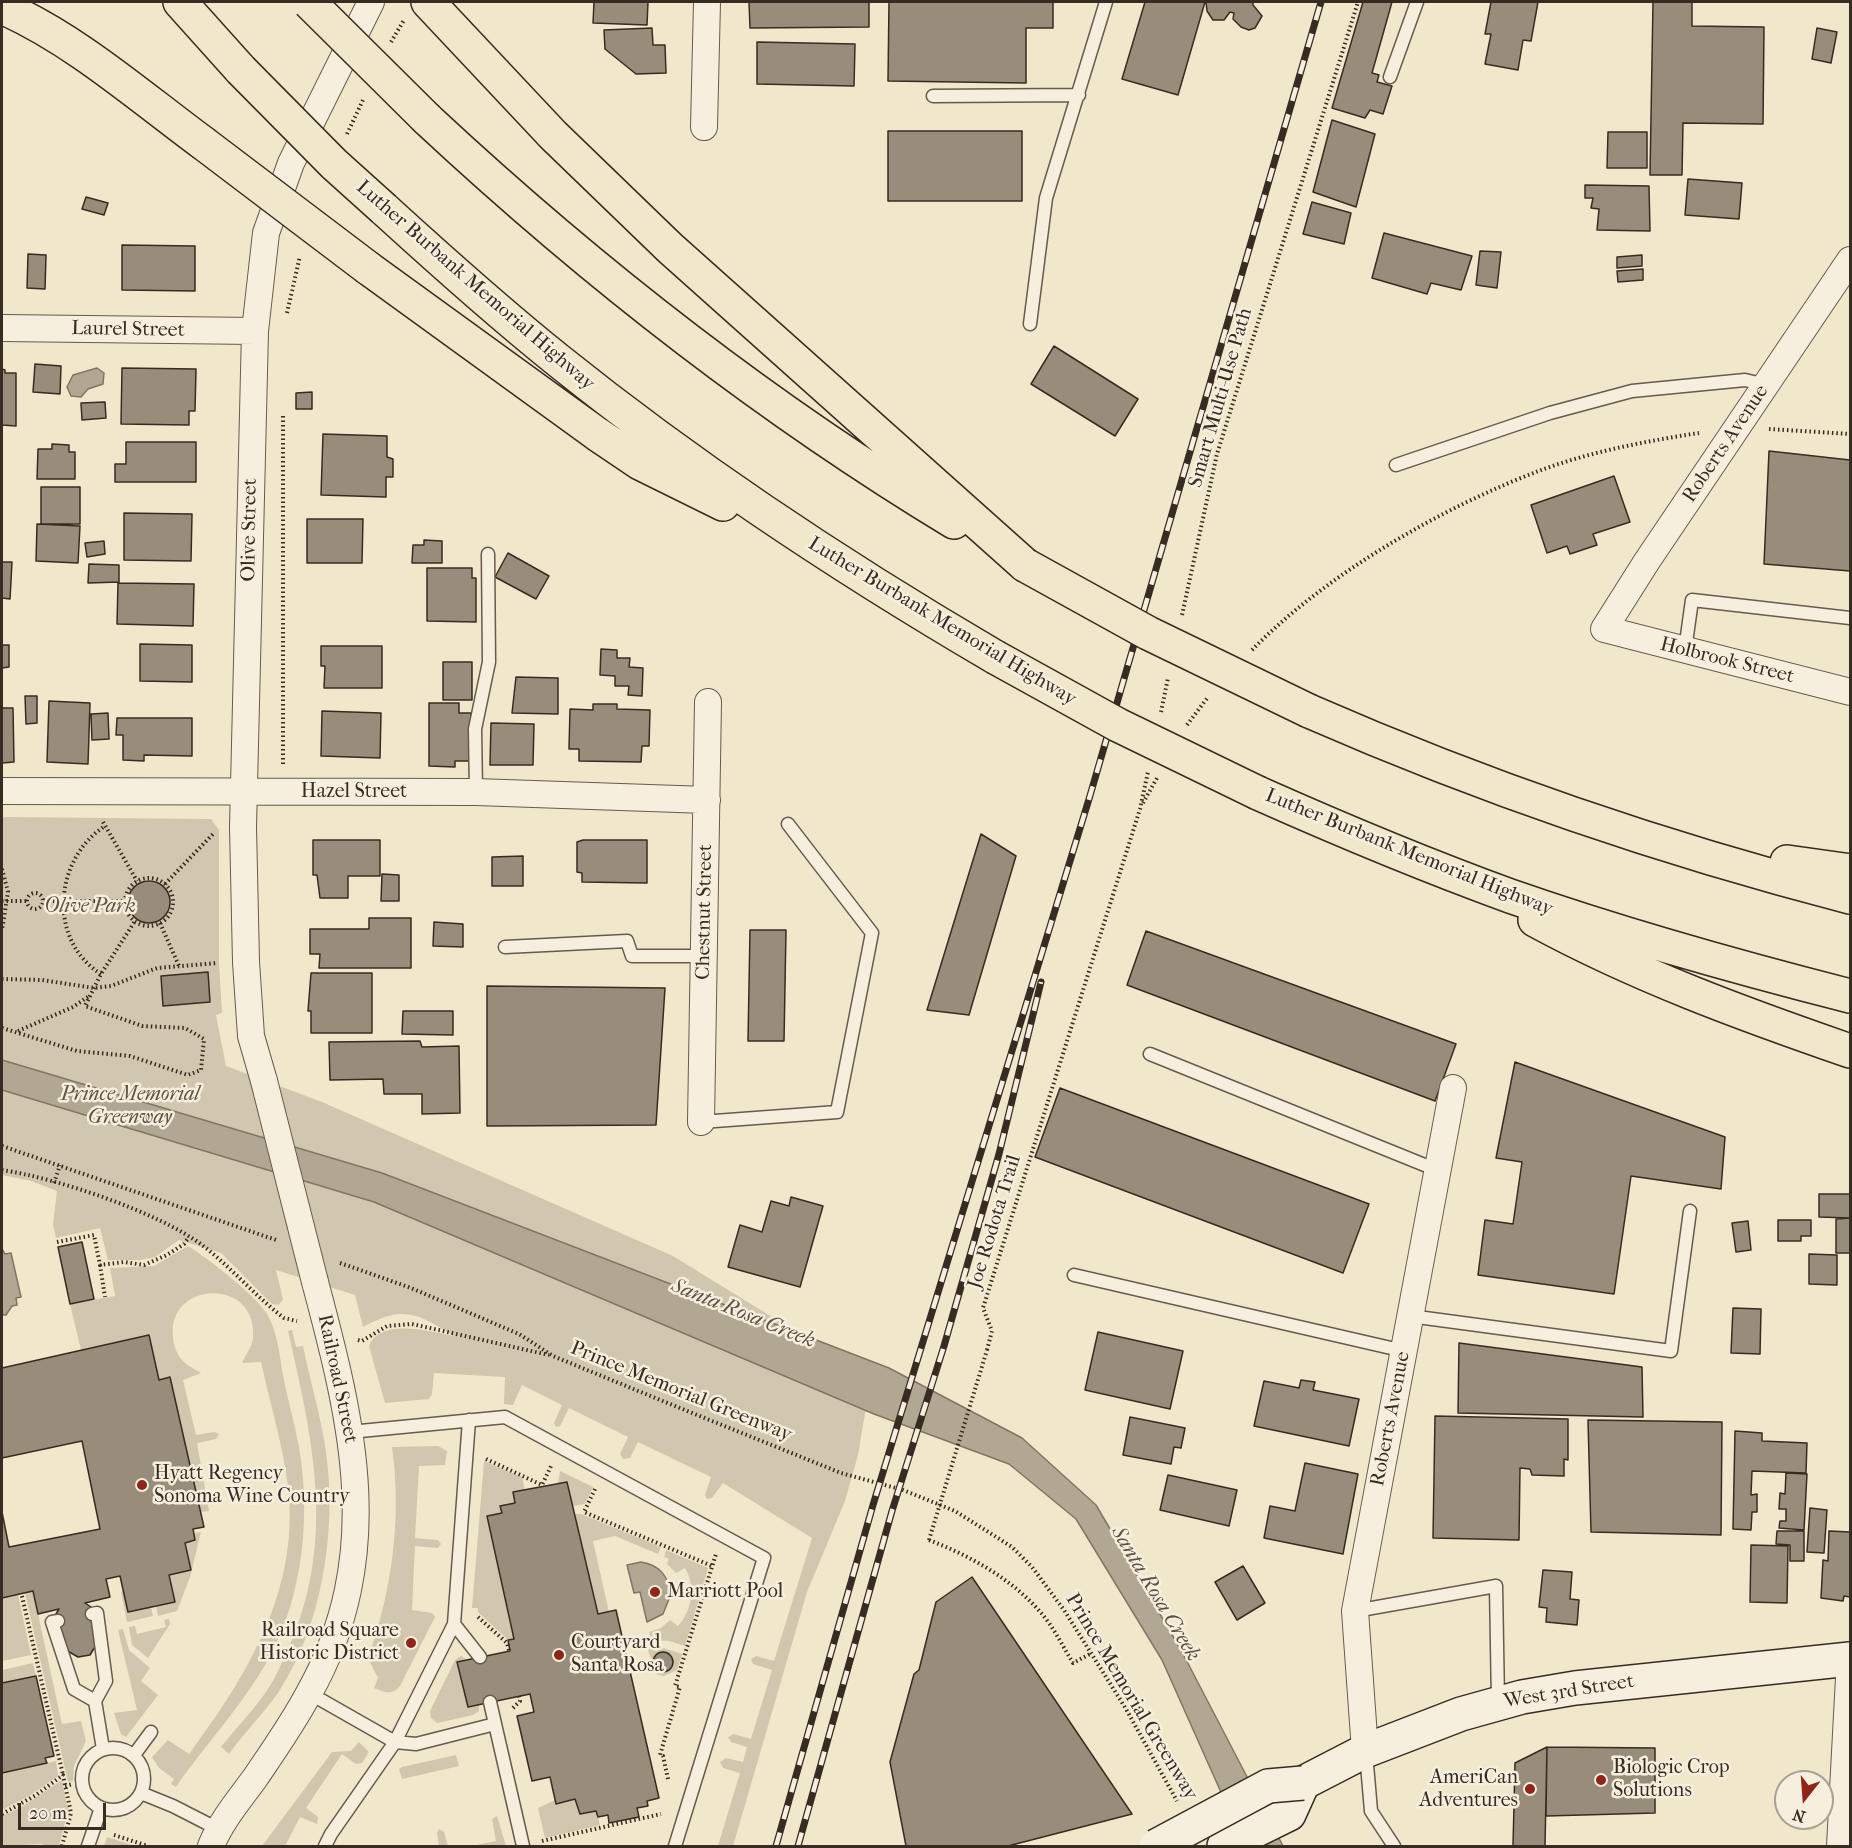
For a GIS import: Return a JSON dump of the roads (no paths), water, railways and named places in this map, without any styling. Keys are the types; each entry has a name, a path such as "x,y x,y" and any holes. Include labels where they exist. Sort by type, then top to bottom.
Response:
{"highway":[{"name":"Luther Burbank Memorial Highway","path":"180,2 241,70 384,209 560,362 730,489 840,563 995,657 1118,725 1258,793 1441,869 1510,896 1646,940 1851,996"},
{"path":"309,2 427,119 590,265 697,348 853,458 1025,565 1148,633 1309,711 1505,792 1659,844 1851,897"},
{"path":"419,6 468,45 553,135 670,248 1025,565"},
{"path":"2,7 38,24 68,42 505,369 640,463 840,563"},
{"path":"1659,844 1851,871"},
{"path":"1441,869 1592,951 1719,1005 1851,1051"}],"main road":[{"name":"West 3rd Street","path":"1156,1846 1268,1786 1303,1783 1365,1751 1451,1718 1498,1703 1575,1688 1850,1659"},
{"path":"1224,1846 1289,1814 1303,1783"}],"street":[{"name":"Olive Street","path":"264,1081 251,1036 246,962 243,792 255,331 266,233 291,163 371,2"},
{"path":"704,127 707,2"},
{"name":"Roberts Avenue","path":"1604,629 1647,561 1851,260"},
{"name":"Laurel Street","path":"2,328 255,331"},
{"name":"Holbrook Street","path":"1604,629 1851,692"},
{"name":"Chestnut Street","path":"701,1122 708,702"},
{"name":"Hazel Street","path":"2,791 476,792 707,800"},
{"name":"Railroad Street","path":"215,1838 279,1743 309,1693 337,1630 354,1551 357,1512 350,1432 327,1326 264,1081"},
{"name":"Roberts Avenue","path":"1365,1751 1355,1611 1453,1088"},
{"path":"1840,1846 1850,1659"}],"lane":[{"path":"1030,324 1046,198 1106,2"},
{"path":"1390,78 1417,2"},
{"path":"933,96 1079,95"},
{"path":"1396,465 1550,413 1632,391 1745,380 1766,385"},
{"path":"476,792 475,729 489,662 488,554"},
{"path":"1685,650 1692,600 1851,618"},
{"path":"701,1122 837,1112 872,933 788,824"},
{"path":"506,947 627,941 632,956 704,956"},
{"path":"1150,1054 1437,1170"},
{"path":"1410,1316 1671,1352 1690,1211"},
{"path":"1074,1275 1404,1351"},
{"path":"350,1432 505,1417 764,1558 675,1846"},
{"path":"325,1846 395,1742 454,1624 469,1420"},
{"path":"1355,1611 1496,1586 1498,1703"},
{"path":"92,1614 97,1613 106,1681 95,1701 103,1749"},
{"path":"58,1621 52,1622 74,1689 95,1701"},
{"path":"454,1624 480,1657"},
{"path":"309,1693 395,1742 416,1744 495,1724"},
{"path":"490,1702 523,1846"},
{"path":"134,1755 151,1732"},
{"path":"119,1748 134,1755 144,1773 141,1793 128,1806 110,1810 101,1808 87,1796 82,1778 88,1760 103,1749 119,1748"},
{"path":"1365,1751 1371,1811 1394,1846"},
{"path":"141,1793 173,1806 215,1838"},
{"path":"88,1846 101,1808"}],"water":[{"path":"97,368 104,373 103,384 88,389 81,397 71,396 67,387 73,375"},
{"name":"Santa Rosa Creek","path":"2,1060 382,1173 889,1368 1022,1438 1096,1505 1181,1650 1283,1846 1245,1846 1162,1660 1076,1519 1009,1464 874,1414 374,1202 2,1090"},
{"path":"2,1249 5,1254 11,1253 21,1297 16,1298 17,1305 12,1306 6,1315 2,1315"},
{"name":"Marriott Pool","path":"648,1563 662,1572 671,1594 663,1614 647,1622 640,1592 634,1593 627,1565"}],"railway":[{"path":"776,1846 873,1505 1089,799 1321,2"},
{"path":"798,1846 892,1511 944,1346 999,1154 1041,982"}],"place":[{"name":"Hyatt Regency Sonoma Wine Country","path":"142,1485"},
{"name":"Marriott Pool","path":"655,1592"},
{"name":"Railroad Square Historic District","path":"411,1643"},
{"name":"Courtyard Santa Rosa","path":"559,1655"},
{"name":"Biologic Crop Solutions","path":"1601,1780"},
{"name":"AmeriCan Adventures","path":"1530,1789"}],"park label":[{"name":"Olive Park","path":"90,907"},
{"name":"Prince Memorial Greenway","path":"130,1106"}]}
